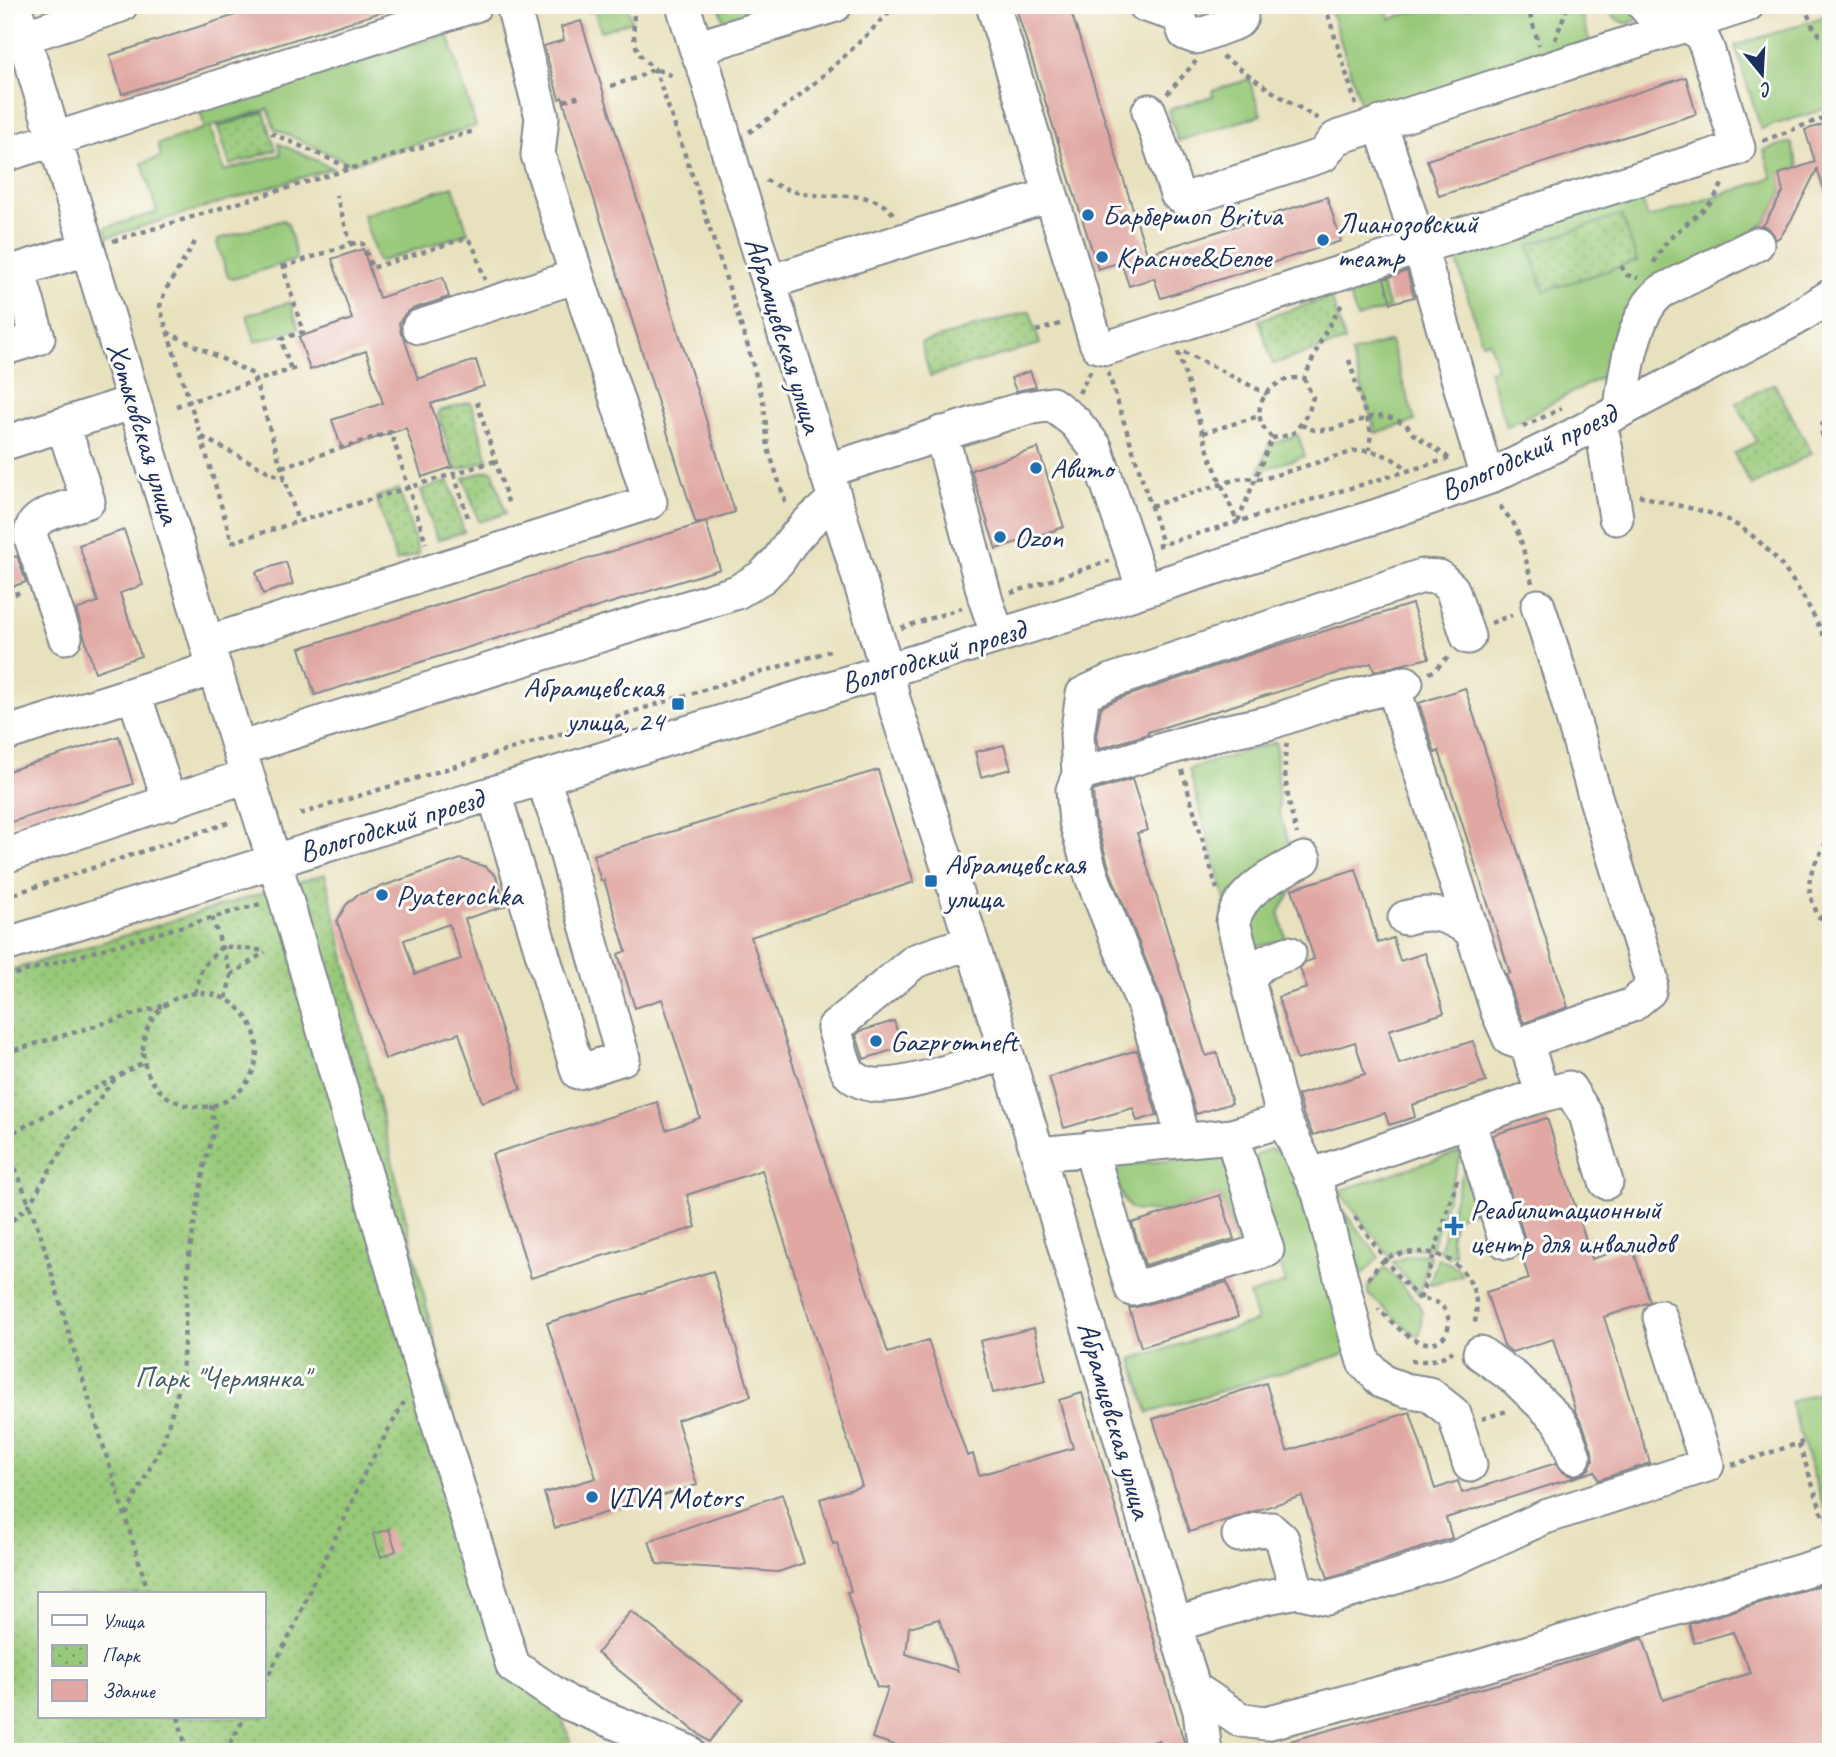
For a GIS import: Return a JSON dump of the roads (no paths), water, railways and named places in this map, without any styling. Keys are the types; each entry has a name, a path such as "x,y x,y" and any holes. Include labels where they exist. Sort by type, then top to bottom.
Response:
{"street":[{"name":"Хотьковская улица","path":"14,5 54,138 94,246 134,402 285,896 422,1370 513,1666 568,1703 688,1752"},
{"path":"23,37 121,5"},
{"path":"5,155 475,5"},
{"path":"5,734 134,694 211,656 650,502 538,155 542,117 513,5"},
{"name":"Абрамцевская улица","path":"683,5 887,670 893,699 1038,1154 1196,1699 1205,1752"},
{"path":"696,48 798,11 835,5"},
{"path":"993,5 1051,195 1104,344 1738,148 1705,43 1697,31 1683,25 1660,22 1644,5"},
{"path":"1145,5 1187,28 1237,22 1241,18 1240,5"},
{"path":"1631,42 1639,37 1647,26 1644,5"},
{"path":"1160,100 1177,194 1184,198 1195,197 1323,155 1335,139 1747,5"},
{"path":"1361,130 1420,247 1479,473"},
{"path":"769,282 1051,195"},
{"path":"1614,502 1605,445 1610,415 1625,376 1642,316 1654,297 1662,291 1758,244"},
{"path":"5,348 38,338 18,270 94,246"},
{"path":"419,327 578,276"},
{"name":"Вологодский проезд","path":"5,944 1374,517 1610,415 1793,320 1831,296"},
{"path":"5,443 134,402"},
{"path":"5,856 170,803 243,763 737,592 762,577 778,561 807,524 830,486 941,433 1027,408 1052,404 1075,422 1095,447 1148,549 1144,590"},
{"path":"63,425 96,499 36,521 31,530 31,538 65,637"},
{"path":"941,433 998,636"},
{"path":"1182,1140 1174,1104 1144,1006 1092,877 1076,822 1073,790 1079,775 1076,735 1083,694 1111,681 1422,576 1439,577 1452,589 1468,636"},
{"path":"1538,606 1651,978 1649,991 1632,1005 1534,1039 1529,1052 1543,1095"},
{"path":"1079,775 1219,733 1268,723 1399,685 1498,1012 1510,1038 1532,1046"},
{"path":"134,694 170,803"},
{"path":"494,793 578,1072 623,1058 556,816 542,778"},
{"path":"1304,859 1268,879 1246,896 1235,912 1233,922 1261,963 1284,1120 1319,1193 1364,1362 1383,1382 1405,1390 1429,1394 1454,1414 1470,1465"},
{"path":"1405,918 1424,913 1451,918 1471,930"},
{"path":"971,942 915,961 834,1028 848,1071 864,1083 876,1085 927,1077 1006,1052"},
{"path":"1311,1176 1468,1120 1569,1088 1586,1115 1606,1182"},
{"path":"1038,1154 1231,1136 1284,1120"},
{"path":"1468,1120 1506,1242"},
{"path":"1090,1148 1132,1289 1267,1250 1231,1136"},
{"path":"1174,1625 1241,1604 1297,1591 1327,1598 1455,1558 1545,1517 1580,1479 1707,1465 1660,1317"},
{"path":"1469,1344 1516,1379 1559,1421 1566,1434 1580,1479"},
{"path":"1239,1535 1270,1529 1282,1539 1297,1591"},
{"path":"1196,1699 1241,1720 1266,1723 1469,1670 1831,1562"}],"place":[{"name":"Барбершоп Britva","path":"1088,215"},
{"name":"Лианозовский театр","path":"1323,240"},
{"name":"Красное&Белое","path":"1102,257"},
{"name":"Авито","path":"1036,468"},
{"name":"Ozon","path":"1000,537"},
{"name":"Абрамцевская улица, 24","path":"678,704"},
{"name":"Абрамцевская улица","path":"931,881"},
{"name":"Pyaterochka","path":"382,895"},
{"name":"Gazpromneft","path":"876,1041"},
{"name":"Реабилитационный центр для инвалидов","path":"1454,1226"},
{"name":"VIVA Motors","path":"592,1497"}],"park label":[{"name":"Парк \"Чермянка\"","path":"222,1377"}]}
